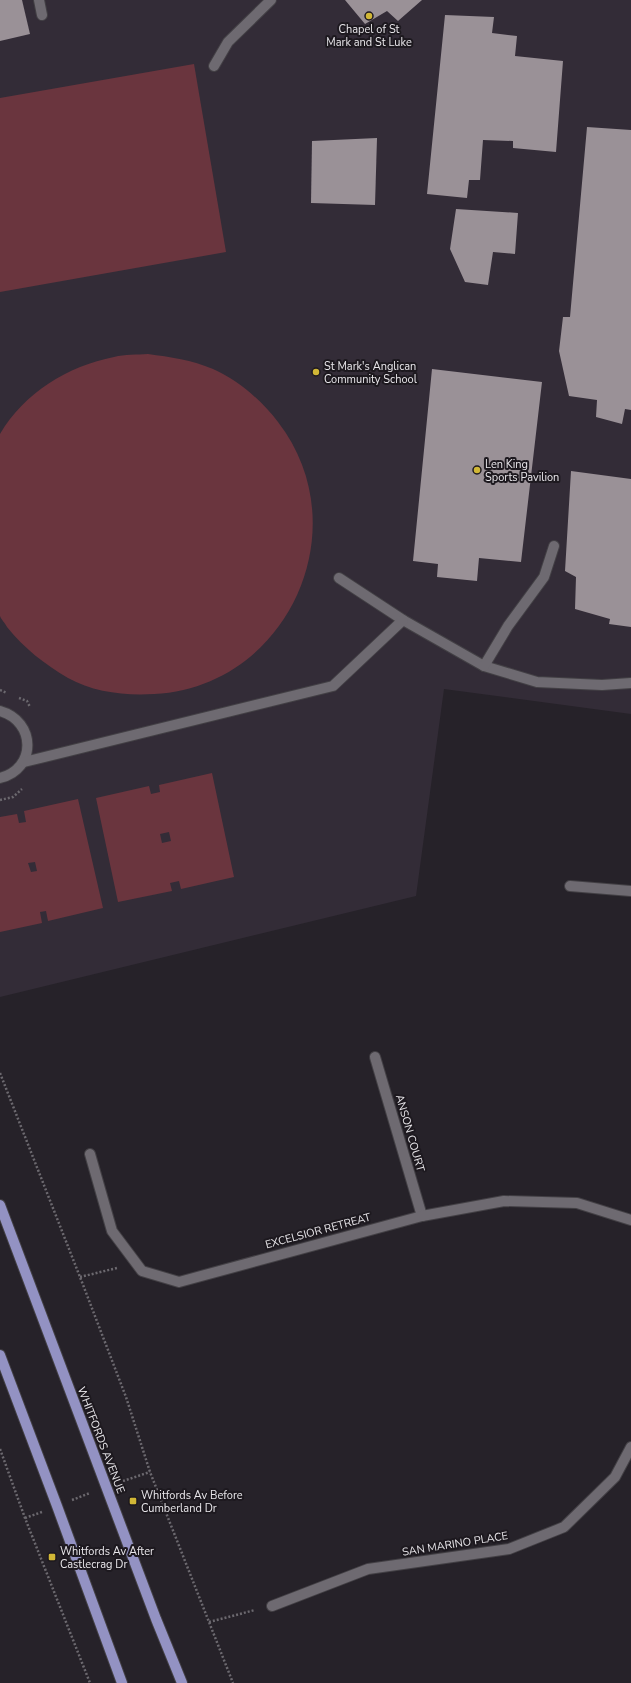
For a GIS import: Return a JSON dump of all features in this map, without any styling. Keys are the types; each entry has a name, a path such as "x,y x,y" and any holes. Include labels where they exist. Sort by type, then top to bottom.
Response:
{"main road":[{"name":"WHITFORDS AVENUE","path":"0,1205 106,1487 182,1683"},
{"path":"0,1355 122,1683"}],"street":[{"path":"38,0 42,15"},
{"path":"214,66 228,42 271,0"},
{"path":"484,666 508,626 544,576 554,546"},
{"path":"339,578 403,620 484,666 537,682 602,686 631,683"},
{"path":"24,762 333,686 403,620"},
{"path":"0,711 8,713 17,720 24,729 28,740 28,751 24,762 16,771 6,777 0,778"},
{"path":"570,886 631,891"},
{"name":"ANSON COURT","path":"375,1057 422,1216"},
{"name":"EXCELSIOR RETREAT","path":"90,1154 112,1231 142,1272 179,1282 422,1216 504,1201 577,1203 631,1220"},
{"name":"SAN MARINO PLACE","path":"272,1606 368,1569 509,1549 564,1527 615,1477 631,1447"}],"path":[{"path":"0,1073 126,1397 150,1472 233,1683"},
{"path":"80,1277 135,1263"},
{"path":"0,1449 25,1518 90,1683"},
{"path":"25,1518 150,1472"},
{"path":"209,1622 272,1606"}],"shaded area":[{"name":"St Mark's Anglican Community School","path":"0,0 631,0 631,714 444,689 416,896 0,997"},
{"path":"194,64 226,252 0,292 0,98"},
{"path":"148,354 189,361 213,369 231,379 257,398 278,422 302,464 312,508 310,553 297,595 274,633 241,663 201,685 154,694 121,694 88,687 68,678 50,667 14,635 0,616 0,434 21,406 34,394 64,375 97,361 127,355"},
{"path":"212,773 234,877 181,889 179,881 170,883 172,891 118,902 96,798 149,786 151,794 160,792 159,785","holes":["169,832 171,841 162,843 160,834"]},
{"path":"78,799 103,908 48,921 46,911 40,912 42,923 0,932 0,817 17,814 19,823 26,822 24,811","holes":["35,862 37,871 31,872 28,863"]}],"building":[{"path":"0,0 22,0 30,34 0,41"},
{"name":"Chapel of St Mark and St Luke","path":"345,0 422,0 398,21 387,11 365,24"},
{"path":"445,15 494,17 492,33 517,36 515,56 563,61 556,152 513,148 513,141 483,140 480,180 469,180 467,198 427,194"},
{"path":"587,127 631,130 631,410 625,409 622,424 596,417 597,400 569,396 559,351 563,317 570,317"},
{"path":"377,138 375,205 311,203 312,141"},
{"path":"456,209 518,213 515,254 493,252 488,285 465,282 450,249"},
{"name":"Len King Sports Pavilion","path":"432,369 542,382 521,562 479,558 477,581 437,577 438,564 413,561"},
{"path":"571,471 631,479 631,627 609,624 610,619 575,609 576,577 565,571"}],"place":[{"name":"Chapel of St Mark and St Luke","path":"369,16"},
{"name":"St Mark's Anglican Community School","path":"316,372"},
{"name":"Len King Sports Pavilion","path":"477,470"},
{"name":"Whitfords Av Before Cumberland Dr","path":"133,1501"},
{"name":"Whitfords Av After Castlecrag Dr","path":"52,1557"}]}
